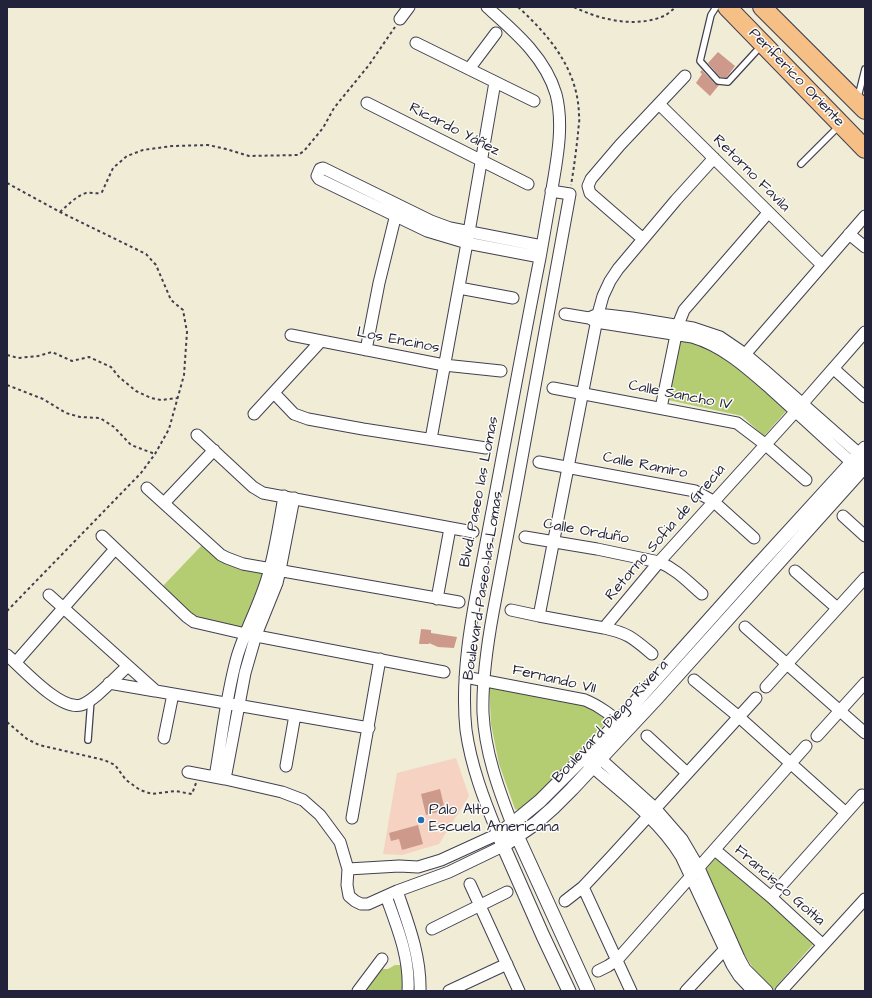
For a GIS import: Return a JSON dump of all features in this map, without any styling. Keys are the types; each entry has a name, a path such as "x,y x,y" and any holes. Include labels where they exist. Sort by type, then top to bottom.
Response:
{"highway":[{"name":"Periferico Oriente","path":"727,7 865,149"},
{"path":"762,7 861,106"}],"street":[{"path":"400,19 409,7"},
{"name":"Blvd. Paseo las Lomas","path":"487,7 521,38 538,58 549,76 556,96 560,123 552,191 477,593 465,677 464,700 466,731 474,769 484,799 503,846 569,991"},
{"path":"469,69 496,33"},
{"path":"416,44 534,101"},
{"path":"643,239 590,193 588,186 596,173 685,76"},
{"path":"431,439 495,82"},
{"name":"Ricardo Yáñez","path":"367,103 528,184"},
{"name":"Retorno Favila","path":"659,104 822,265"},
{"path":"540,616 595,318 603,296 610,281 643,239 714,158"},
{"path":"468,237 323,168 320,169 317,176 319,179 427,231 468,237 541,252"},
{"name":"Boulevard Paseo las Lomas","path":"552,191 570,194 493,610 486,653 483,714 491,766 500,795 517,837 588,991"},
{"path":"366,350 379,284 398,205"},
{"path":"662,408 677,329 684,310 768,213"},
{"path":"741,358 865,216"},
{"path":"850,234 865,248"},
{"path":"459,288 513,298"},
{"path":"566,314 595,318 610,314 677,329 693,328 720,337 741,358 862,462"},
{"name":"Retorno Sofia de Grecia","path":"604,628 659,562 713,501 766,445 865,332"},
{"name":"Los Encinos","path":"290,335 444,365 501,371"},
{"path":"254,414 321,341"},
{"path":"834,368 865,396"},
{"name":"Calle Sancho IV","path":"553,388 736,423 766,445 806,480"},
{"path":"274,393 294,414 301,417 363,429 486,448"},
{"path":"197,434 258,490 263,492 473,532"},
{"path":"164,503 214,450"},
{"name":"Calle Ramiro","path":"539,462 695,491 713,501 754,538"},
{"name":"Boulevard Diego Rivera","path":"623,726 729,598 862,462"},
{"name":"Boulevard Diego Rivera","path":"188,772 282,792 303,800 320,815 340,842 348,869 347,885 349,896 361,904 368,904 397,891 449,872 503,846 517,837 553,808 592,759 739,607 862,462"},
{"path":"147,488 221,555 243,564 459,602"},
{"path":"496,490 515,494"},
{"path":"220,778 229,730 232,703 244,673 251,635 270,603 289,497"},
{"path":"843,516 865,536"},
{"path":"437,598 450,528"},
{"path":"102,536 191,620 202,625 444,672"},
{"name":"Calle Orduño","path":"526,536 666,564 702,594"},
{"path":"16,662 115,549"},
{"path":"795,571 837,608"},
{"path":"766,687 865,578"},
{"path":"49,595 96,639 156,691"},
{"path":"729,598 739,607"},
{"path":"511,610 621,632 629,635 652,654"},
{"path":"745,628 865,733"},
{"path":"7,655 16,662 39,686 64,703 80,706 92,700 128,666"},
{"path":"352,818 380,659"},
{"name":"Fernando VII","path":"465,677 585,700 599,707 623,726"},
{"path":"694,680 739,717 846,813"},
{"path":"109,683 232,703 369,728"},
{"path":"817,736 865,683"},
{"path":"164,738 173,694"},
{"path":"565,900 583,887 756,698"},
{"path":"286,766 295,715"},
{"path":"647,736 687,773"},
{"path":"598,971 617,960 806,746"},
{"path":"592,759 682,839 699,868 739,976 753,991"},
{"name":"Boulevard Diego Rivera","path":"348,869 399,866 418,867 448,857 498,834 592,759"},
{"path":"771,897 862,795"},
{"path":"652,812 674,844 728,946 745,969 768,991"},
{"name":"Francisco Goitia","path":"715,850 771,897 823,945"},
{"path":"470,884 519,991"},
{"path":"583,887 631,991"},
{"path":"397,891 404,929 402,941 407,965 408,991"},
{"path":"432,929 507,892"},
{"path":"386,896 404,929 419,963 420,991"},
{"path":"781,991 865,899"},
{"path":"686,991 728,946"},
{"path":"358,991 382,959"},
{"path":"407,965 419,963"},
{"path":"449,991 507,964"}],"lane":[{"path":"716,7 711,15 700,61 718,81 728,82 763,44"},
{"path":"861,106 865,69"},
{"path":"801,164 841,125"},
{"path":"88,740 92,700"}],"path":[{"path":"574,7 605,18 627,22 646,21 664,16 676,7"},
{"path":"60,212 84,194 98,194 102,192 113,168 127,156 143,150 172,146 208,145 249,156 298,155 304,151 323,128 334,108 369,65 400,19"},
{"path":"7,183 60,212 146,254 156,265 171,300 183,310 187,332 184,375 178,398 169,429 155,454 141,473 7,611"},
{"path":"7,355 18,358 38,356 52,352 72,361 89,357 111,367 119,377 136,391 151,398 161,400 178,398"},
{"path":"7,385 43,398 66,413 80,417 100,418 114,427 132,445 155,454"},
{"path":"7,722 27,739 39,745 96,758 115,765 126,780 140,790 152,794 174,791 192,794 199,774"}],"shaded area":[{"name":"Palo Alto Escuela Americana","path":"456,758 469,796 439,844 402,855 383,854 397,773"}],"green space":[{"path":"680,336 715,348 788,409 764,436 742,416 668,400"},
{"path":"203,544 264,573 243,627 234,627 194,618 162,587"},
{"path":"489,683 590,705 607,720 595,737 537,795 518,810 515,809 499,764 491,724"},
{"path":"714,854 816,941 773,990 753,968 738,945 703,866"},
{"path":"395,965 404,965 404,991 365,991 380,969 388,969"}],"building":[{"path":"718,52 735,66 726,78 720,77 708,63"},
{"path":"702,70 715,84 719,85 710,96 696,83 702,74 700,72"},
{"path":"421,629 431,630 431,633 457,637 454,648 438,647 429,643 419,644"},
{"path":"440,789 445,810 426,815 421,794"},
{"path":"418,825 423,844 402,850 399,839 391,841 389,833"}],"place":[{"name":"Palo Alto Escuela Americana","path":"421,820"}]}
